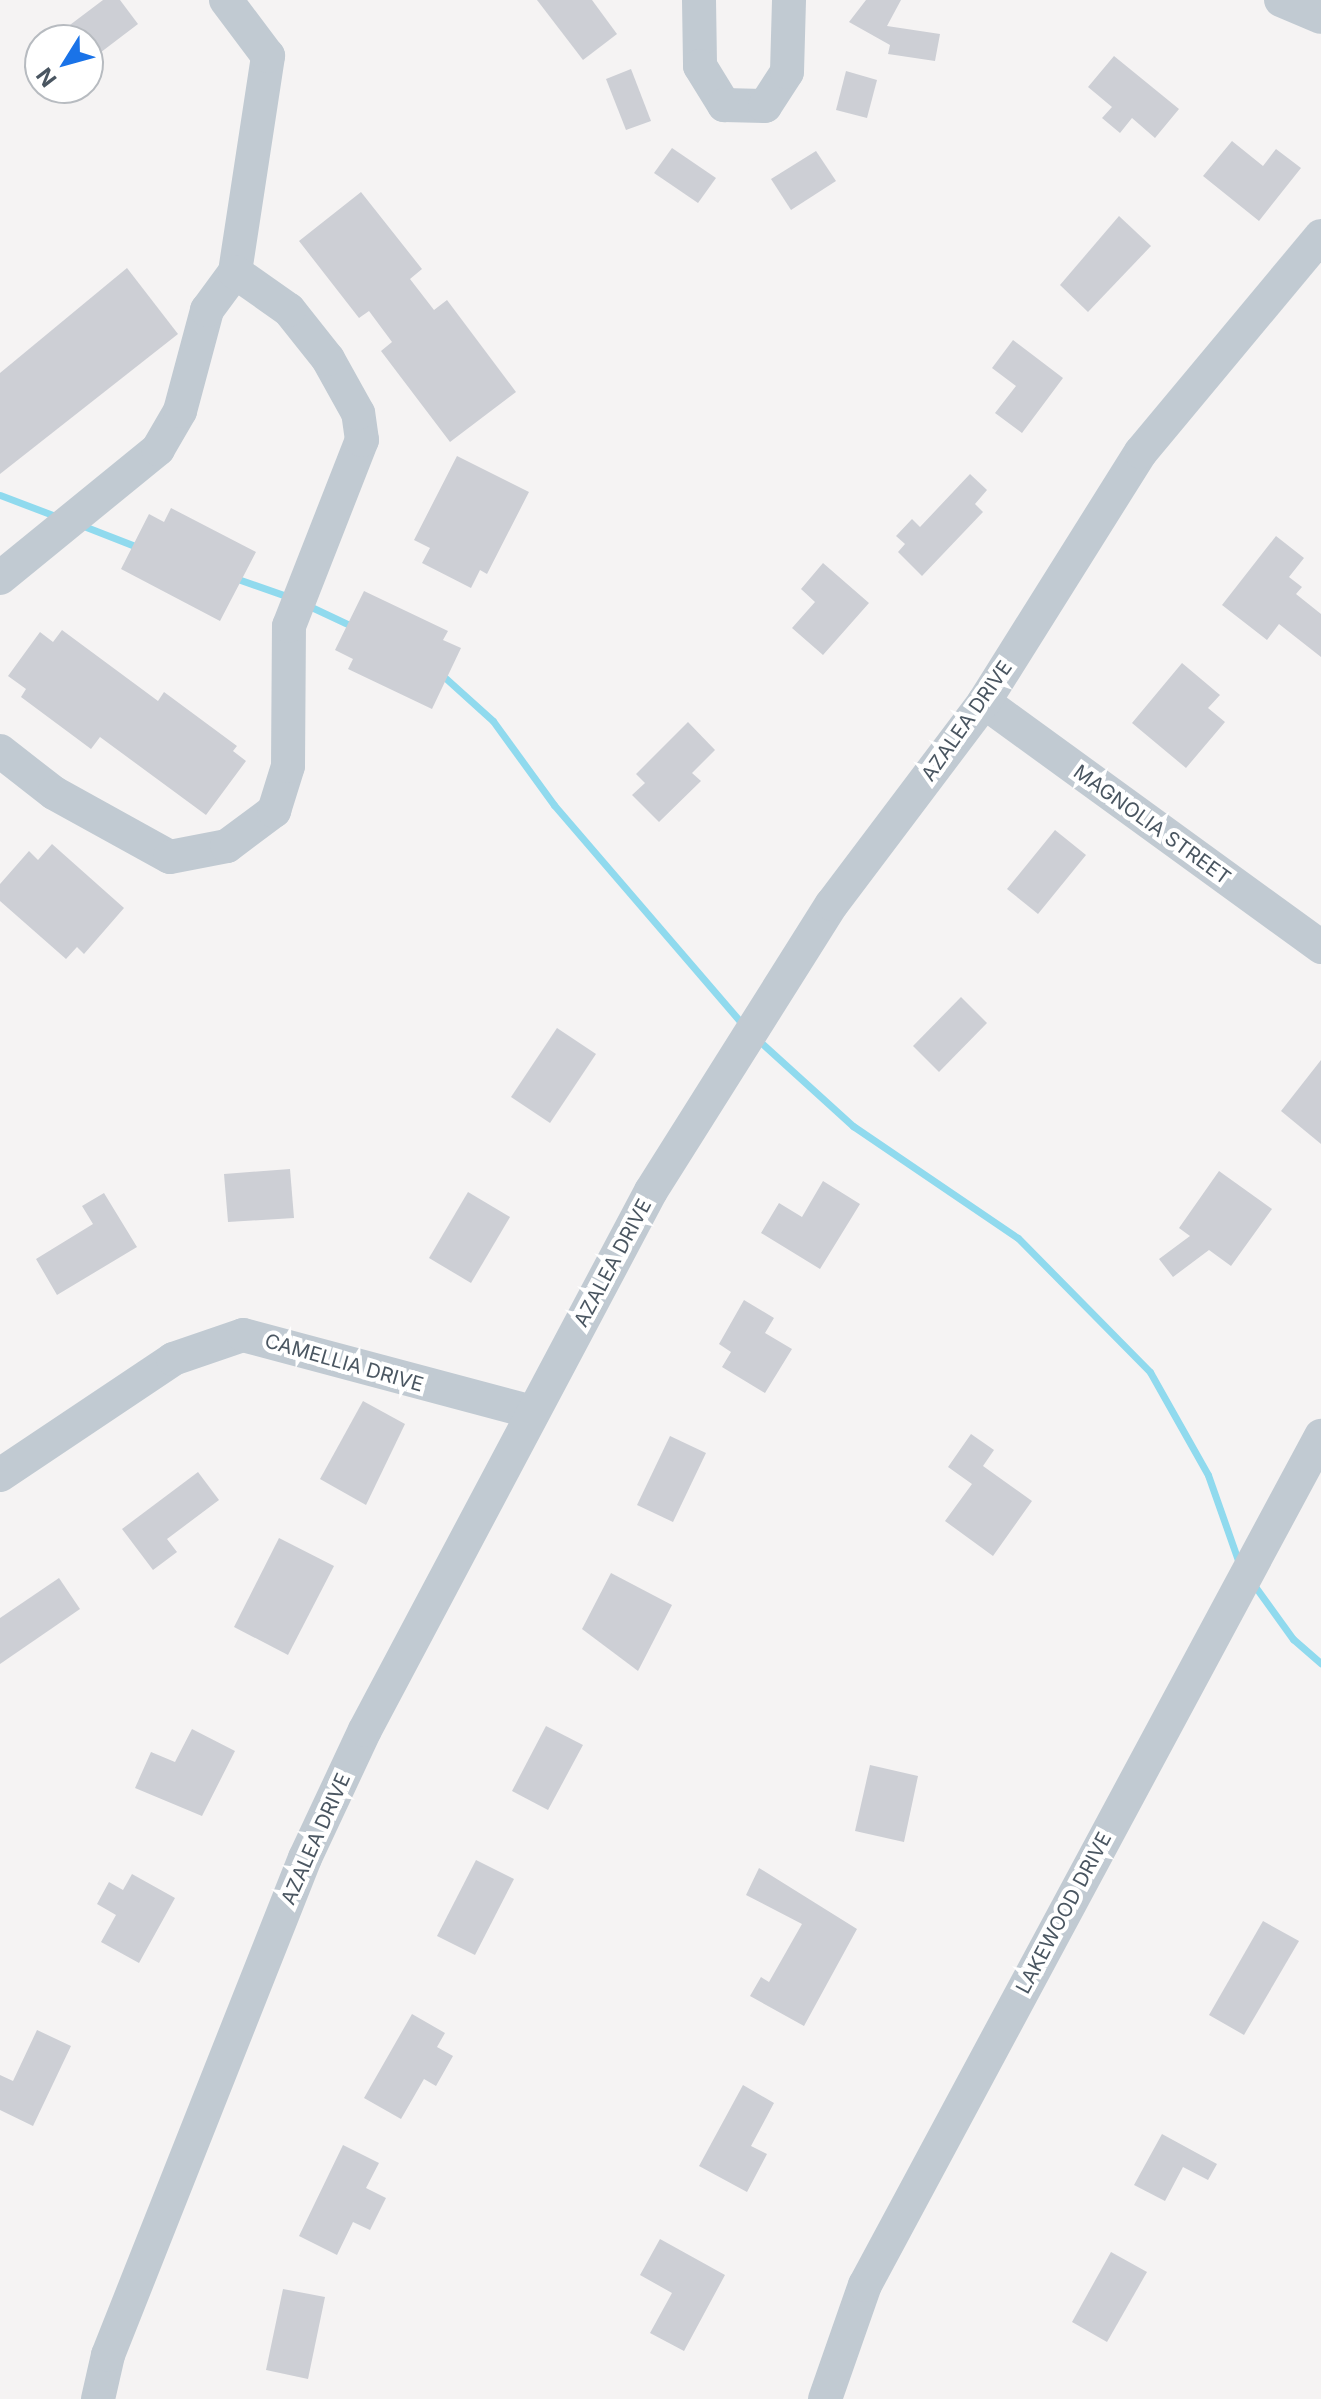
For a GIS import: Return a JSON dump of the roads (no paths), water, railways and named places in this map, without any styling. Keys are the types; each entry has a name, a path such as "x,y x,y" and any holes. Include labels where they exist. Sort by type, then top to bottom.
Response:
{"street":[{"path":"0,578 158,449 180,411 211,301 235,272 268,56 226,0"},
{"path":"699,0 700,66 724,105 765,106 787,72 789,0"},
{"path":"1281,0 1321,17"},
{"name":"AZALEA DRIVE","path":"98,2399 108,2355 305,1858 533,1412 651,1191 832,904 984,702 1141,452 1321,236"},
{"path":"0,751 54,793 170,857 227,846 274,811 288,766 289,626 362,440 358,413 328,359 269,291 235,272"},
{"name":"MAGNOLIA STREET","path":"984,702 1321,947"},
{"name":"CAMELLIA DRIVE","path":"0,1475 173,1359 243,1335 533,1412"},
{"name":"LAKEWOOD DRIVE","path":"825,2399 865,2285 1321,1436"}],"waterway":[{"path":"0,495 58,517"},
{"path":"81,525 140,548"},
{"path":"232,577 292,598"},
{"path":"307,605 354,627"},
{"path":"441,674 493,721 554,805 743,1025"},
{"path":"757,1039 853,1126 1018,1238 1150,1372 1208,1475 1240,1566"},
{"path":"1254,1585 1293,1639 1321,1663"}]}
